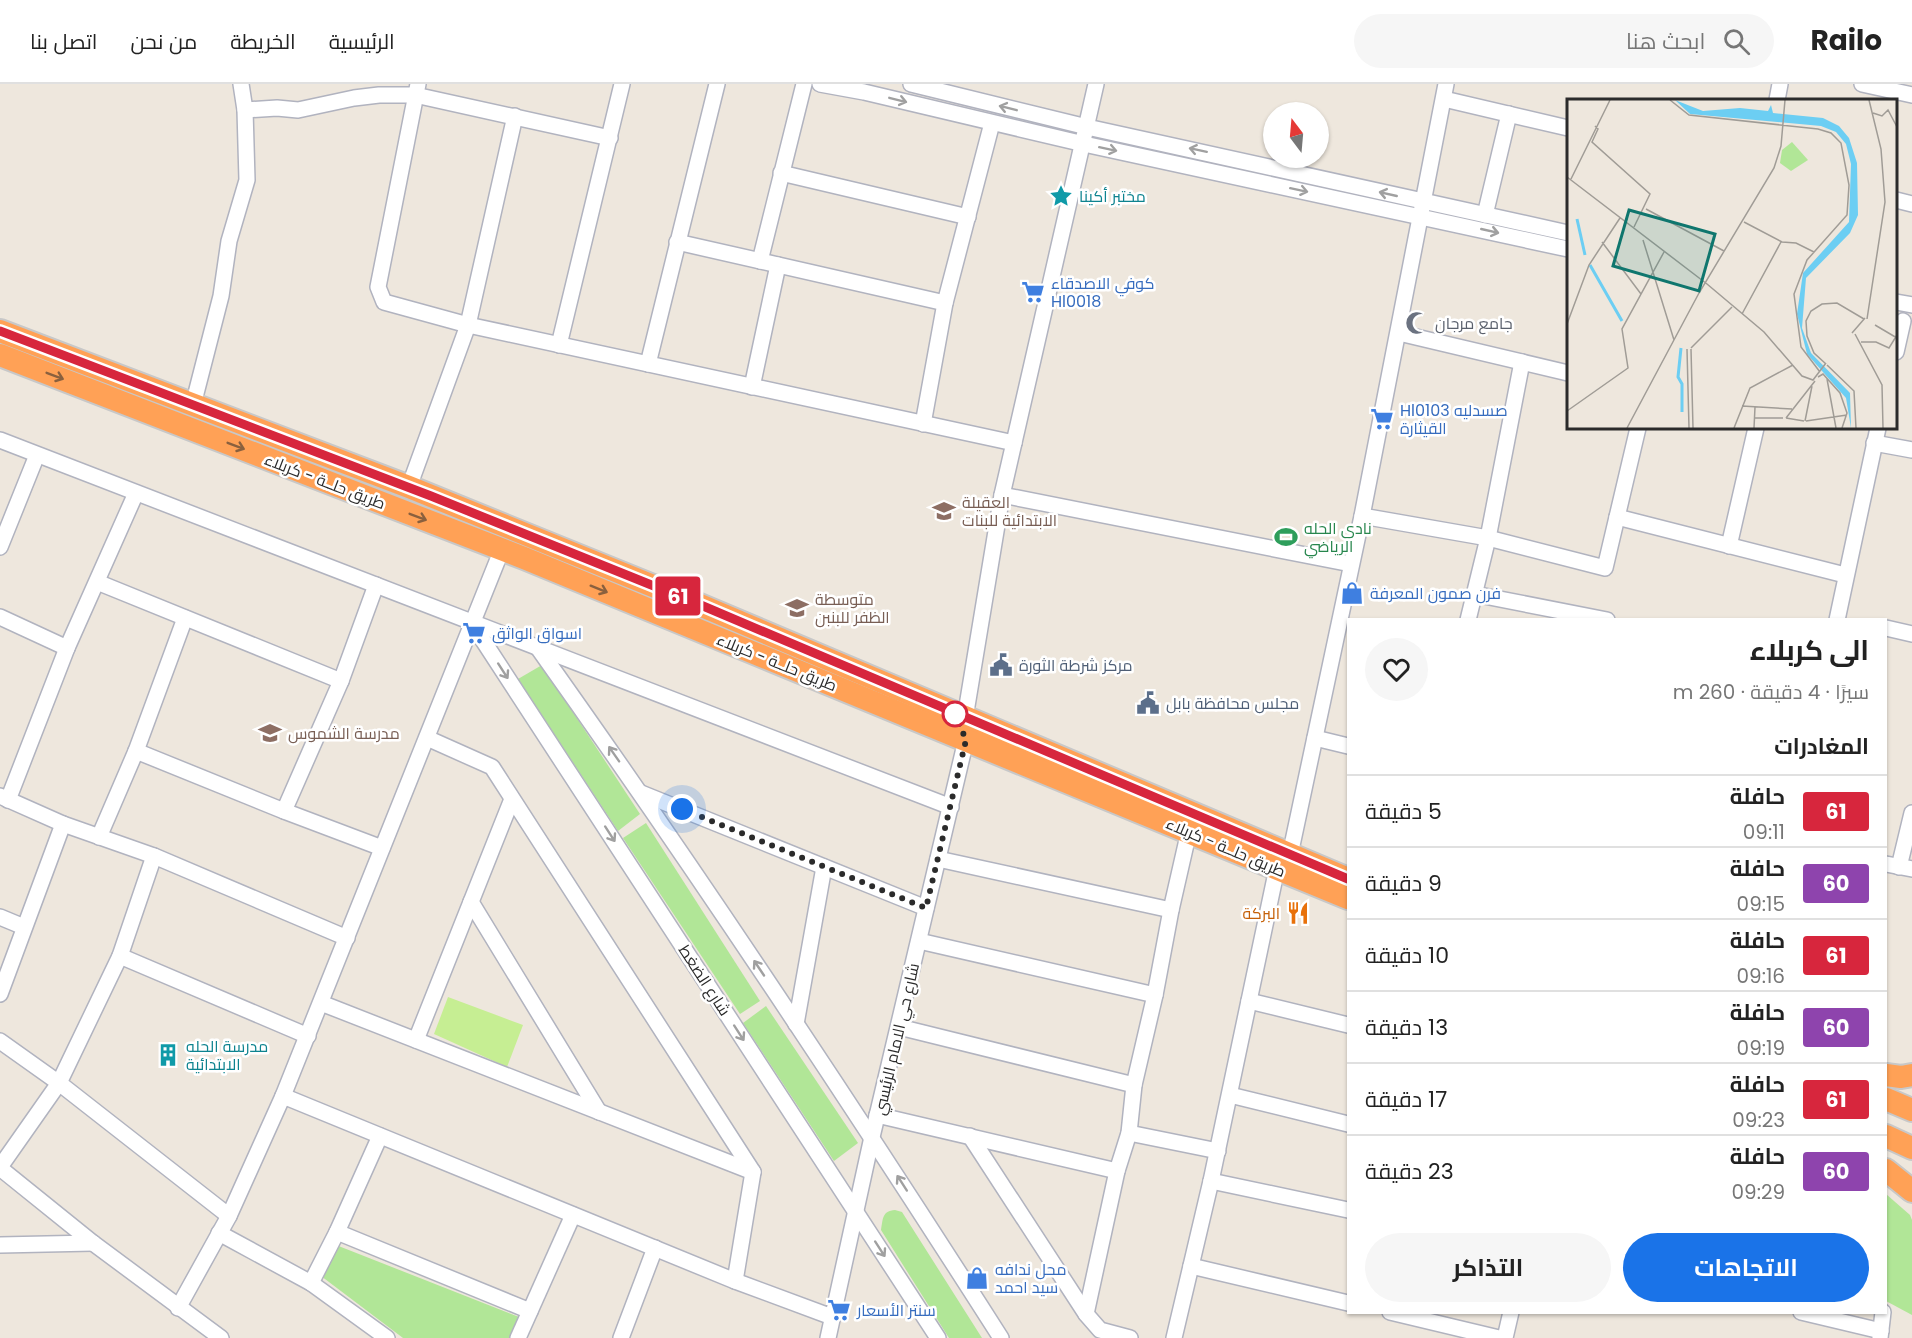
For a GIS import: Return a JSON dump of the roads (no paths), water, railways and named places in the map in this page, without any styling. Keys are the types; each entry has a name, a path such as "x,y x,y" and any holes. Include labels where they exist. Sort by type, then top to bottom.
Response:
{"highway":[{"name":"طريق حلــة - كربلاء","path":"0,331 409,487 716,612 1189,831 1347,879"},
{"name":"طريق حلــة - كربلاء","path":"0,355 502,549 705,632 966,729 1284,861 1347,897"},
{"path":"652,611 661,603 663,591"},
{"path":"705,632 708,618 716,612"},
{"path":"1887,1075 1901,1077 1912,1075"},
{"path":"1887,1099 1912,1110"},
{"path":"1887,1137 1912,1148"},
{"path":"1887,1171 1912,1191"}],"street":[{"path":"193,405 220,297 230,241 247,180 241,84"},
{"path":"559,345 622,84"},
{"path":"648,364 717,84"},
{"path":"760,261 804,84"},
{"path":"820,84 865,88 992,123 1083,144 1422,209 1485,215 1567,233"},
{"path":"911,84 1087,127 1260,164 1567,248"},
{"name":"شارع حي الامام الرئيسي","path":"828,1338 872,1137 951,807 966,729 1002,495 1096,84"},
{"path":"1777,99 1780,84"},
{"path":"1862,84 1912,95"},
{"path":"244,111 277,108 298,110 354,98 416,90 610,138"},
{"path":"416,90 378,287 384,302 468,326 1014,443"},
{"path":"1174,1338 1250,1001 1315,738 1399,333 1445,92 1509,114 1567,128"},
{"path":"1485,215 1509,114"},
{"path":"409,487 468,326 515,116"},
{"path":"923,424 945,303 992,123"},
{"path":"781,173 968,217"},
{"path":"1897,200 1912,204"},
{"path":"677,242 945,303"},
{"path":"752,387 778,265"},
{"path":"1897,302 1912,305"},
{"path":"1897,348 1904,321"},
{"path":"1399,333 1567,373"},
{"path":"1468,618 1488,538 1522,362"},
{"path":"1362,516 1488,538 1605,568 1638,429"},
{"path":"1729,546 1756,429"},
{"path":"1840,618 1845,574 1876,435 1912,450"},
{"path":"0,441 951,807"},
{"path":"0,544 37,455"},
{"path":"136,493 4,798 63,824 154,856 347,938"},
{"path":"1002,495 1351,564"},
{"path":"1617,517 1845,574"},
{"path":"178,1308 229,1216 283,1096 502,549"},
{"path":"97,582 341,681"},
{"path":"284,811 341,681 376,585"},
{"path":"1474,594 1598,618"},
{"path":"0,617 67,648"},
{"path":"99,837 136,751 185,618"},
{"name":"شارع الضغط","path":"471,622 938,1338"},
{"path":"1887,628 1912,634"},
{"path":"538,648 641,793 872,1137 1001,1338"},
{"path":"427,738 492,767 753,1172 735,1281"},
{"path":"1315,738 1347,746"},
{"path":"136,751 382,848"},
{"path":"641,793 926,908"},
{"path":"416,1040 512,799"},
{"path":"1899,867 1912,813"},
{"path":"0,994 63,824"},
{"path":"1086,1314 1128,1133 1134,1085 1189,831"},
{"path":"154,856 120,956 59,1083 0,1168 178,1308 202,1332 221,1338"},
{"path":"938,859 1171,910"},
{"path":"796,1024 824,867"},
{"path":"471,902 599,1112"},
{"path":"0,917 24,927"},
{"path":"919,941 1155,995"},
{"path":"120,956 308,1036"},
{"path":"1250,1001 1347,1025"},
{"path":"321,1003 753,1172"},
{"path":"898,1027 1134,1085"},
{"path":"0,1041 59,1083 229,1216"},
{"path":"1230,1095 1347,1124"},
{"path":"283,1096 735,1281 832,1317"},
{"path":"878,1115 1118,1171"},
{"path":"1128,1133 1218,1151"},
{"path":"311,1283 337,1232 380,1136"},
{"path":"970,1136 1086,1314 1100,1330 1130,1338"},
{"path":"1211,1181 1347,1210"},
{"path":"518,1338 573,1215"},
{"path":"337,1232 530,1311"},
{"path":"219,1233 311,1283 387,1338"},
{"path":"0,1245 93,1243"},
{"path":"622,1338 655,1248"},
{"path":"1191,1266 1347,1303"},
{"path":"1398,1314 1499,1338"},
{"path":"1505,1338 1511,1314"},
{"path":"1808,1314 1881,1335 1883,1314"}],"place":[{"name":"مختبر أكينا","path":"1061,196"},
{"name":"كوفي الاصدقاء Hl0018","path":"1033,292"},
{"name":"جامع مرجان","path":"1417,323"},
{"name":"Hl0103 صسدليه القيثارة","path":"1382,419"},
{"name":"العقيلة الابتدائية للبنات","path":"944,511"},
{"name":"نادي الحله الرياضي","path":"1286,537"},
{"name":"فرن صمون المعرفة","path":"1352,593"},
{"name":"متوسطة الظفر للبنبن","path":"797,608"},
{"name":"اسواق الواثق","path":"474,633"},
{"name":"مركز شرطة الثورة","path":"1001,665"},
{"name":"مجلس محافظة بابل","path":"1148,703"},
{"name":"مدرسة الشموس","path":"270,733"},
{"name":"البركة","path":"1298,913"},
{"name":"مدرسة الحله الابتدائية","path":"168,1055"},
{"name":"محل ندافه سيد احمد","path":"977,1278"},
{"name":"سنتر الأسعار","path":"839,1310"}]}
